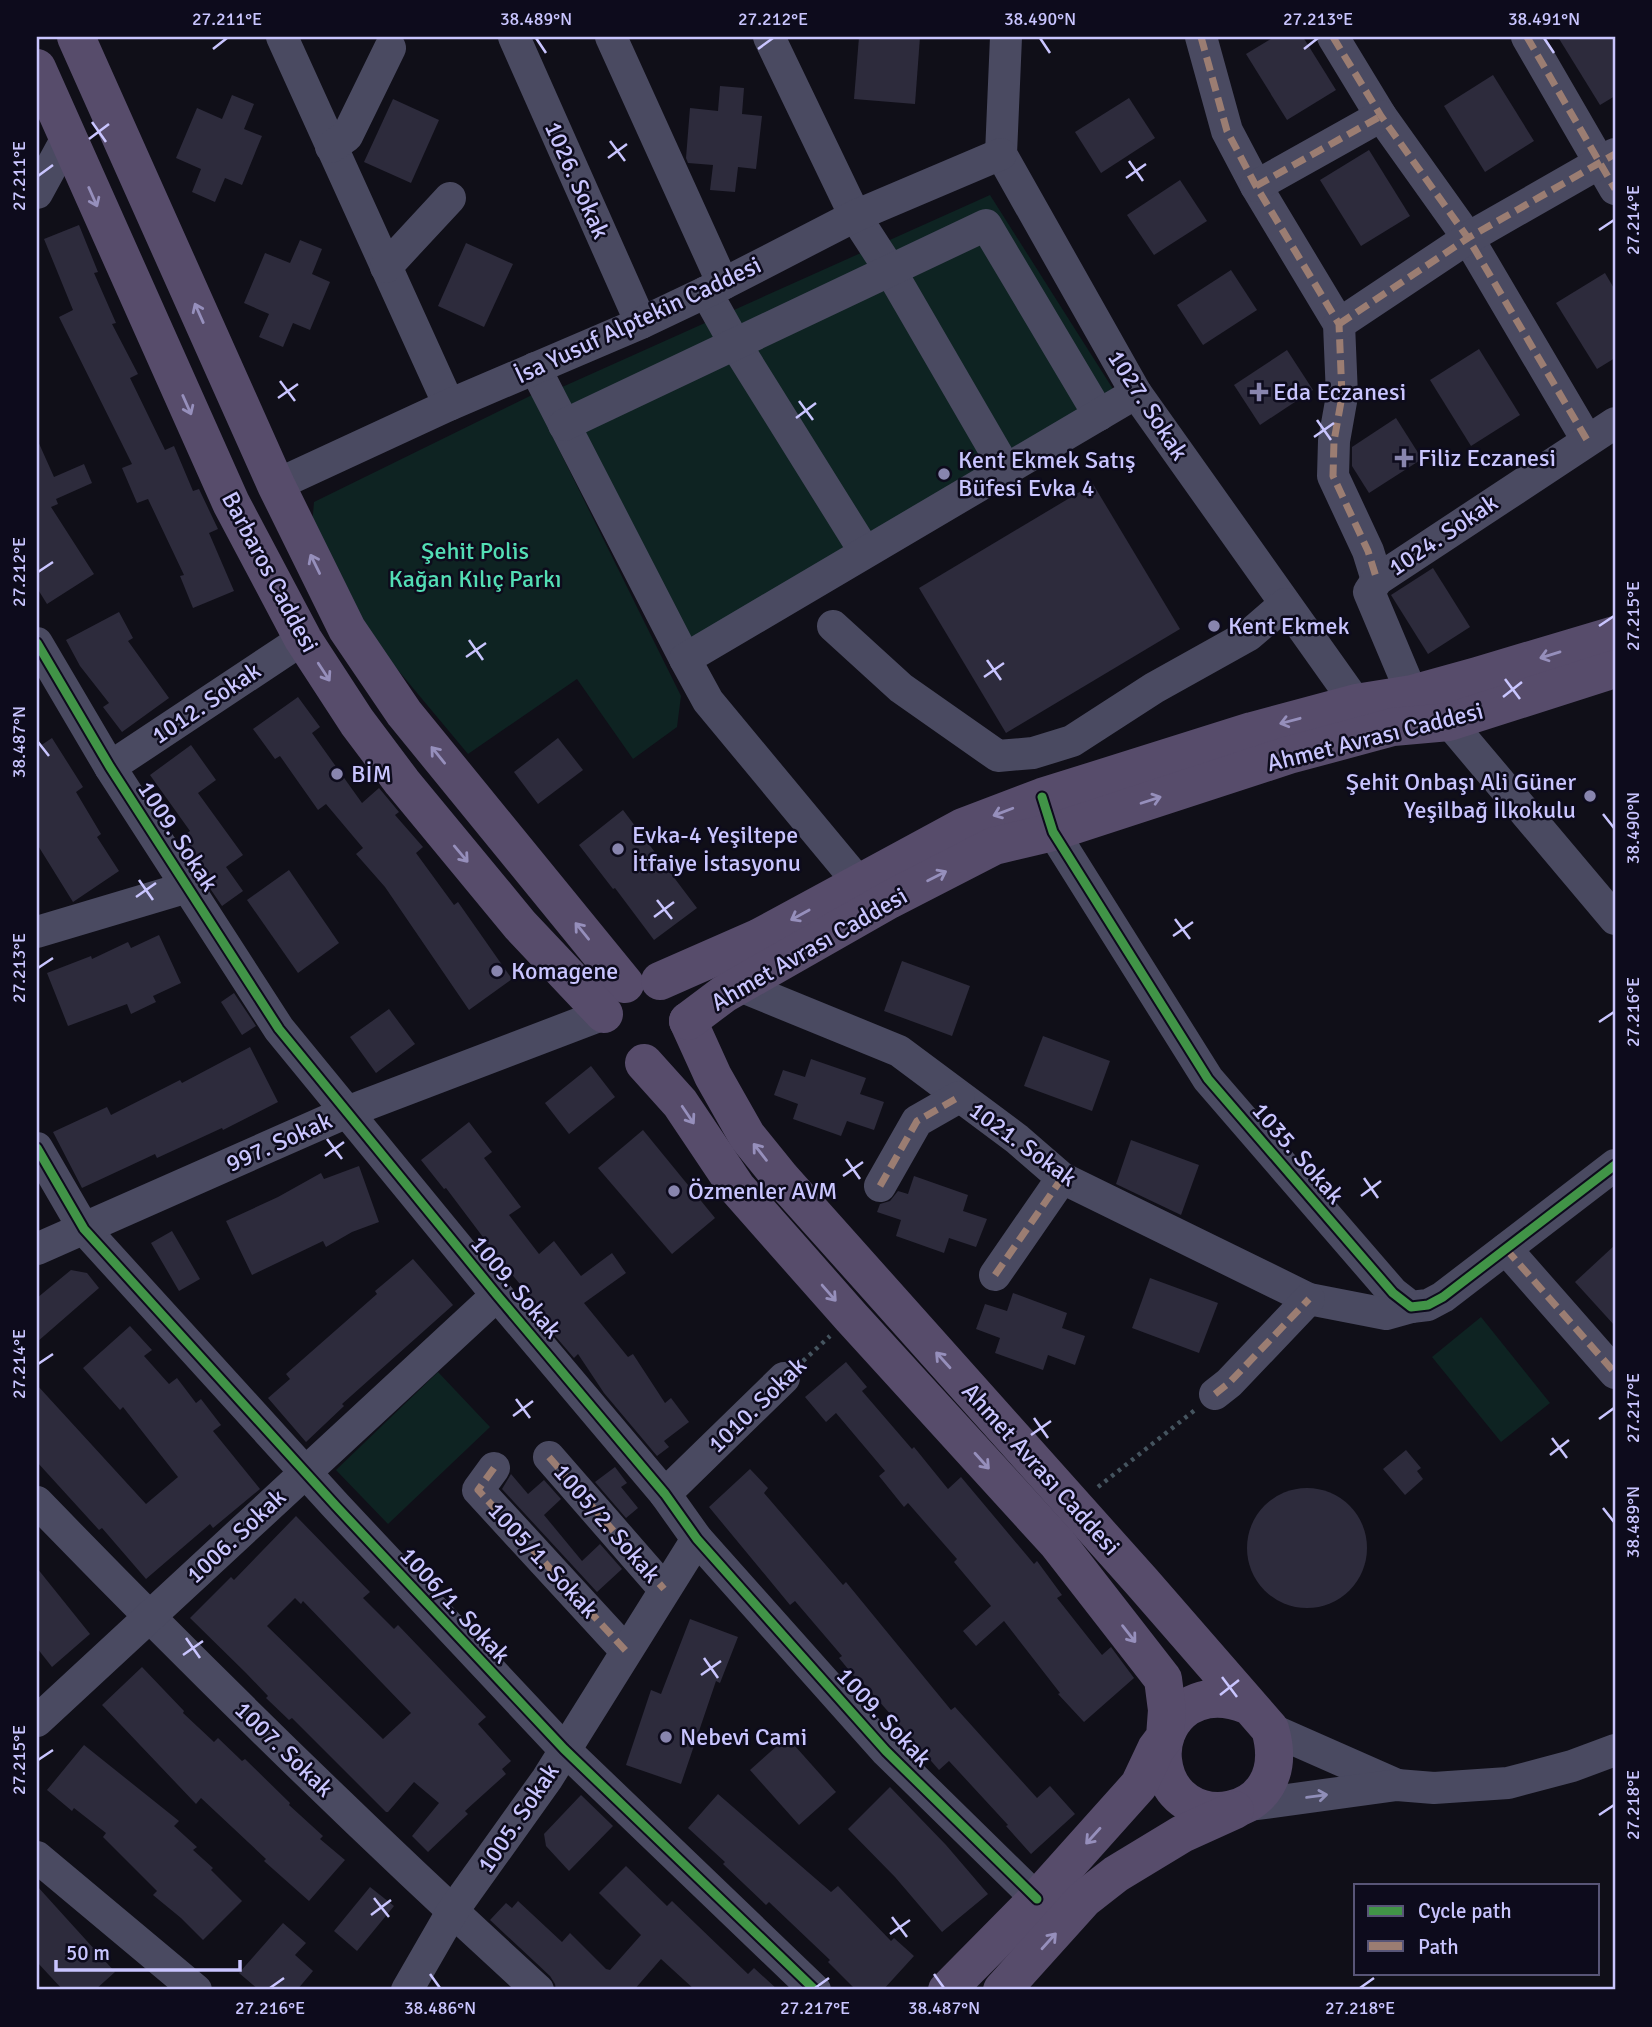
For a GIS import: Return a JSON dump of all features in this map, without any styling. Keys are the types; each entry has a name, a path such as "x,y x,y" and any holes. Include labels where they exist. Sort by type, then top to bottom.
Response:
{"main road":[{"name":"Barbaros Caddesi","path":"76,37 275,485 347,629 404,713 630,993"},
{"name":"Barbaros Caddesi","path":"37,68 231,503 303,639 357,722 402,782 520,925 630,993"},
{"name":"Ahmet Avrası Caddesi","path":"630,993 758,938 963,827 1042,797 1252,731 1356,703 1412,694 1615,635"},
{"name":"Ahmet Avrası Caddesi","path":"1258,1717 1142,1582 780,1178 747,1136 713,1076 688,1021 724,994 889,900 995,846 1053,832 1289,755 1393,727 1449,722 1615,669"},
{"path":"672,987 686,1008 688,1021 686,1035 670,1055 644,1063 630,1060 618,1052 604,1028 630,993 672,987"},
{"name":"Ahmet Avrası Caddesi","path":"644,1063 680,1104 737,1188 1058,1544 1163,1679 1167,1710 1162,1752 1169,1783 1191,1804 1206,1810 1221,1812 1243,1807"},
{"name":"Ahmet Avrası Caddesi","path":"947,1990 1037,1899 1139,1785 1156,1749 1180,1713 1192,1704 1220,1698 1234,1700 1258,1717"},
{"path":"1002,1990 1084,1899 1116,1874 1182,1834 1254,1800 1267,1786 1275,1768 1276,1748 1258,1717"}],"street":[{"path":"282,37 449,405"},
{"name":"1026. Sokak","path":"514,37 641,323"},
{"path":"611,37 734,342 865,552"},
{"path":"769,37 855,216 890,270 1006,470"},
{"path":"1001,154 1006,37"},
{"path":"1201,37 1227,131 1256,186 1339,324 1342,397 1334,441 1333,476 1368,551 1377,580"},
{"path":"1333,37 1381,116 1468,238 1587,440"},
{"path":"1339,324 1468,238 1611,169 1527,37"},
{"path":"331,147 347,136 390,48"},
{"path":"1256,186 1381,116"},
{"path":"37,193 66,138"},
{"name":"İsa Yusuf Alptekin Caddesi","path":"275,485 449,405 641,323 855,216 1001,154"},
{"name":"1027. Sokak","path":"1001,154 1136,394 1356,703 1393,727"},
{"path":"386,267 450,198"},
{"path":"564,425 734,342 986,225 1099,415"},
{"path":"535,368 708,701 859,883"},
{"path":"685,659 1136,394"},
{"name":"1024. Sokak","path":"1412,694 1369,592 1377,580 1615,423"},
{"path":"833,626 901,688 998,756 1033,754 1072,741 1154,688 1249,635 1285,604"},
{"name":"1012. Sokak","path":"110,767 303,639"},
{"name":"1009. Sokak","path":"37,643 110,767 279,1029 665,1494 696,1539 886,1751 1037,1899"},
{"path":"1412,694 1449,722 1615,919"},
{"name":"1035. Sokak","path":"1042,797 1053,832 1208,1079 1393,1293 1411,1307"},
{"path":"37,932 188,887"},
{"name":"1021. Sokak","path":"740,986 899,1051 1017,1139 1062,1178 1309,1299 1386,1314 1411,1307"},
{"name":"997. Sokak","path":"37,1250 347,1112 630,993"},
{"path":"880,1186 917,1121 959,1097"},
{"name":"1006/1. Sokak","path":"37,1148 84,1230 305,1472 564,1749 815,1990"},
{"path":"1411,1307 1428,1305 1443,1297 1615,1165"},
{"path":"995,1275 1062,1178"},
{"path":"1506,1249 1615,1373"},
{"name":"1006. Sokak","path":"37,1721 497,1294"},
{"path":"1215,1394 1229,1383 1309,1299"},
{"name":"1010. Sokak","path":"665,1494 784,1378"},
{"name":"1005/2. Sokak","path":"549,1457 664,1588"},
{"name":"1005/1. Sokak","path":"494,1468 478,1490 626,1651"},
{"name":"1007. Sokak","path":"37,1502 148,1617 452,1912 538,1990"},
{"name":"1005. Sokak","path":"407,1990 452,1912 547,1779 696,1539"},
{"path":"1258,1717 1397,1785"},
{"path":"1243,1807 1397,1785 1434,1788 1508,1783 1615,1751"},
{"path":"37,1857 193,1989"}],"path":[{"path":"1073,1506 1215,1394"}],"green space":[{"path":"990,195 1113,389 691,642 560,388"},
{"name":"Şehit Polis Kağan Kılıç Parkı","path":"532,395 681,696 677,727 633,759 577,679 468,754 362,627 312,526 314,502"},
{"path":"1481,1317 1550,1403 1501,1442 1432,1357"},
{"path":"438,1372 490,1427 388,1524 336,1470"}],"building":[{"path":"859,37 920,37 915,104 854,99"},
{"path":"1274,37 1303,37 1336,90 1287,120 1246,54"},
{"path":"1558,37 1615,37 1615,96 1600,105"},
{"path":"1493,75 1534,141 1485,172 1444,106"},
{"path":"720,86 744,88 742,114 762,116 756,169 738,167 735,192 710,190 713,165 688,163 686,158 690,108 718,111"},
{"path":"232,95 254,104 244,129 262,136 242,185 225,178 215,202 192,192 201,169 176,158 197,108 222,119"},
{"path":"1129,98 1155,138 1101,173 1075,132"},
{"path":"393,99 439,120 411,183 364,162"},
{"path":"1369,150 1410,216 1361,246 1320,180"},
{"path":"1180,180 1207,221 1154,255 1127,215"},
{"path":"79,225 98,272 94,273 116,323 112,324 138,374 130,378 165,450 174,446 193,491 199,489 218,529 209,533 234,591 193,608 180,576 184,575 148,499 137,503 122,468 132,464 59,317 73,310 44,239"},
{"path":"300,240 322,249 312,274 330,282 310,330 293,323 283,347 259,337 269,314 244,303 265,253 290,263"},
{"path":"466,243 513,264 484,327 438,306"},
{"path":"1231,270 1257,310 1203,345 1177,305"},
{"path":"1605,273 1615,290 1615,358 1597,369 1556,303"},
{"path":"1479,349 1520,415 1471,446 1430,380"},
{"path":"1287,350 1313,390 1260,425 1234,385"},
{"path":"1396,418 1422,459 1369,493 1352,466 1352,447"},
{"path":"37,439 54,477 84,464 92,483 56,499 58,504 51,507 94,574 47,604 37,588"},
{"path":"1093,484 1180,629 1006,733 919,588"},
{"path":"1433,568 1470,627 1428,654 1391,595"},
{"path":"119,612 133,638 128,641 169,698 122,732 103,707 109,703 80,666 66,640"},
{"path":"298,697 320,727 312,733 362,803 379,788 399,812 395,815 423,847 416,853 454,905 458,902 512,979 469,1010 385,887 356,854 363,848 326,804 318,810 280,756 275,759 253,729"},
{"path":"52,738 83,787 76,792 101,834 97,837 119,871 73,902 37,844 37,748"},
{"path":"558,738 583,770 538,804 514,772"},
{"path":"191,745 216,780 198,793 243,855 226,867 243,891 222,906 207,884 211,881 179,839 190,831 150,775"},
{"path":"623,810 697,908 654,940 579,845"},
{"path":"289,870 339,943 298,973 247,900"},
{"path":"159,935 181,983 153,996 156,1002 131,1014 127,1004 68,1026 47,973 91,956 92,959 128,942 131,948"},
{"path":"902,961 970,986 952,1036 884,1011"},
{"path":"234,993 256,1026 242,1035 221,1002"},
{"path":"389,1009 415,1044 376,1073 350,1037"},
{"path":"1043,1036 1110,1061 1092,1111 1024,1086"},
{"path":"250,1047 278,1102 223,1130 222,1128 157,1158 155,1154 82,1188 53,1132 107,1107 111,1115 180,1080 182,1083"},
{"path":"811,1059 866,1078 860,1094 884,1102 874,1130 847,1121 841,1136 793,1119 798,1104 774,1095 783,1070 805,1077"},
{"path":"591,1066 615,1097 569,1134 545,1103"},
{"path":"469,1122 492,1152 484,1158 521,1207 509,1215 539,1254 554,1241 581,1276 612,1253 626,1273 584,1303 628,1357 633,1354 665,1403 671,1398 689,1422 664,1441 669,1447 657,1456 604,1393 578,1354 574,1358 550,1330 555,1326 421,1160"},
{"path":"643,1130 715,1218 672,1254 598,1168"},
{"path":"1131,1140 1199,1165 1181,1215 1116,1184"},
{"path":"359,1166 379,1222 352,1232 326,1247 323,1241 252,1275 226,1221 321,1173 324,1179"},
{"path":"914,1176 968,1195 963,1211 987,1219 976,1247 949,1238 944,1253 896,1236 901,1220 877,1212 880,1204 890,1201 898,1191 908,1194"},
{"path":"172,1231 200,1279 179,1291 151,1243"},
{"path":"1615,1245 1615,1326 1575,1282"},
{"path":"413,1259 453,1305 342,1404 344,1406 306,1442 268,1398 290,1379 286,1374"},
{"path":"71,1270 87,1273 99,1288 37,1342 37,1298"},
{"path":"1150,1278 1218,1303 1199,1353 1132,1328"},
{"path":"1013,1293 1067,1313 1062,1328 1085,1336 1075,1365 1048,1355 1043,1370 995,1353 1000,1338 976,1329 985,1304 1007,1311"},
{"path":"130,1326 152,1350 144,1356 169,1384 177,1378 196,1403 201,1399 221,1425 213,1431 260,1489 213,1528 210,1524 146,1579 102,1528 99,1530 37,1462 37,1385 146,1504 178,1477 123,1407 120,1410 83,1368"},
{"path":"846,1362 867,1387 862,1391 912,1449 914,1447 948,1489 961,1477 1034,1564 1037,1561 1062,1595 1057,1598 1102,1655 1111,1647 1134,1678 1084,1722 1058,1694 1060,1693 1004,1621 976,1646 963,1631 991,1606 954,1562 957,1559 908,1503 904,1507 879,1476 885,1471 836,1413 826,1422 805,1397"},
{"path":"1406,1450 1421,1468 1417,1471 1423,1479 1405,1495 1383,1469"},
{"path":"615,1467 627,1483 621,1487 638,1508 626,1518 595,1482"},
{"path":"750,1469 768,1488 764,1493 843,1585 846,1582 951,1710 955,1707 1037,1798 1050,1786 1075,1814 1031,1854 949,1761 939,1770 864,1684 862,1686 839,1658 842,1656 795,1601 790,1605 709,1507"},
{"path":"511,1474 528,1494 544,1480 561,1499 544,1515 582,1561 600,1544 622,1569 597,1592 502,1489"},
{"path":"1307,1488 1330,1493 1349,1506 1362,1525 1367,1548 1362,1571 1349,1590 1330,1603 1307,1608 1284,1603 1265,1590 1252,1571 1247,1548 1252,1525 1265,1506 1284,1493"},
{"path":"296,1516 370,1592 363,1598 394,1629 398,1625 486,1717 478,1724 511,1761 502,1769 506,1774 465,1811 468,1814 428,1852 412,1836 439,1803 414,1782 386,1812 292,1718 289,1720 266,1698 268,1696 190,1618 231,1577 234,1580","holes":["295,1598 301,1604 303,1601 411,1713 383,1739 267,1626"]},
{"path":"37,1568 90,1634 52,1667 37,1648"},
{"path":"690,1619 738,1637 720,1683 716,1681 681,1784 626,1765 651,1690 661,1694"},
{"path":"142,1667 183,1713 214,1742 218,1738 242,1761 245,1759 323,1836 320,1839 345,1860 309,1901 264,1861 266,1859 201,1798 196,1804 102,1705"},
{"path":"787,1737 836,1792 799,1825 750,1770"},
{"path":"84,1745 179,1821 174,1826 197,1847 193,1850 242,1901 203,1940 153,1895 157,1891 103,1837 106,1833 74,1808 72,1811 47,1790"},
{"path":"890,1787 946,1845 988,1894 942,1932 895,1877 848,1829"},
{"path":"718,1794 831,1892 838,1886 891,1941 894,1938 914,1956 883,1990 856,1990 828,1962 830,1960 769,1902 766,1905 688,1828"},
{"path":"581,1795 613,1826 569,1871 546,1846 544,1834"},
{"path":"626,1866 667,1906 672,1901 748,1974 754,1968 778,1990 695,1990 661,1959 634,1990 556,1990 550,1976 490,1920 506,1903 512,1908 518,1901 562,1942 570,1933 610,1970 641,1935 599,1893"},
{"path":"37,1886 115,1972 95,1990 63,1990 37,1962"},
{"path":"370,1887 394,1906 357,1951 334,1931"},
{"path":"283,1923 306,1943 295,1955 313,1971 297,1990 259,1990 239,1973"}],"marked path":[{"path":"1201,37 1227,131 1256,186 1339,324 1342,396 1334,441 1333,476 1368,551 1377,580"},
{"path":"1333,37 1381,116 1468,238 1587,440"},
{"path":"1527,37 1615,189"},
{"path":"1256,186 1381,116"},
{"path":"1339,324 1468,238 1615,154"},
{"path":"880,1186 917,1121 959,1097"},
{"path":"995,1275 1062,1178"},
{"path":"1506,1249 1615,1373"},
{"path":"1215,1394 1229,1383 1309,1299"},
{"path":"549,1457 664,1589"},
{"path":"494,1468 478,1490 626,1651"}],"cycle path":[{"path":"37,643 110,767 279,1029 497,1295 665,1494 697,1539 886,1751 1037,1899"},
{"path":"1042,797 1053,832 1208,1079 1393,1293 1411,1307 1428,1305 1443,1297 1615,1165"},
{"path":"37,1148 84,1229 336,1506 564,1749 815,1990"}],"place":[{"name":"Eda Eczanesi","path":"1259,392"},
{"name":"Filiz Eczanesi","path":"1404,458"},
{"name":"Kent Ekmek Satış Büfesi Evka 4","path":"944,474"},
{"name":"Kent Ekmek","path":"1214,626"},
{"name":"BİM","path":"337,774"},
{"name":"Şehit Onbaşı Ali Güner Yeşilbağ İlkokulu","path":"1590,796"},
{"name":"Evka-4 Yeşiltepe İtfaiye İstasyonu","path":"618,849"},
{"name":"Komagene","path":"497,971"},
{"name":"Özmenler AVM","path":"674,1191"},
{"name":"Nebevi Cami","path":"666,1737"}]}
